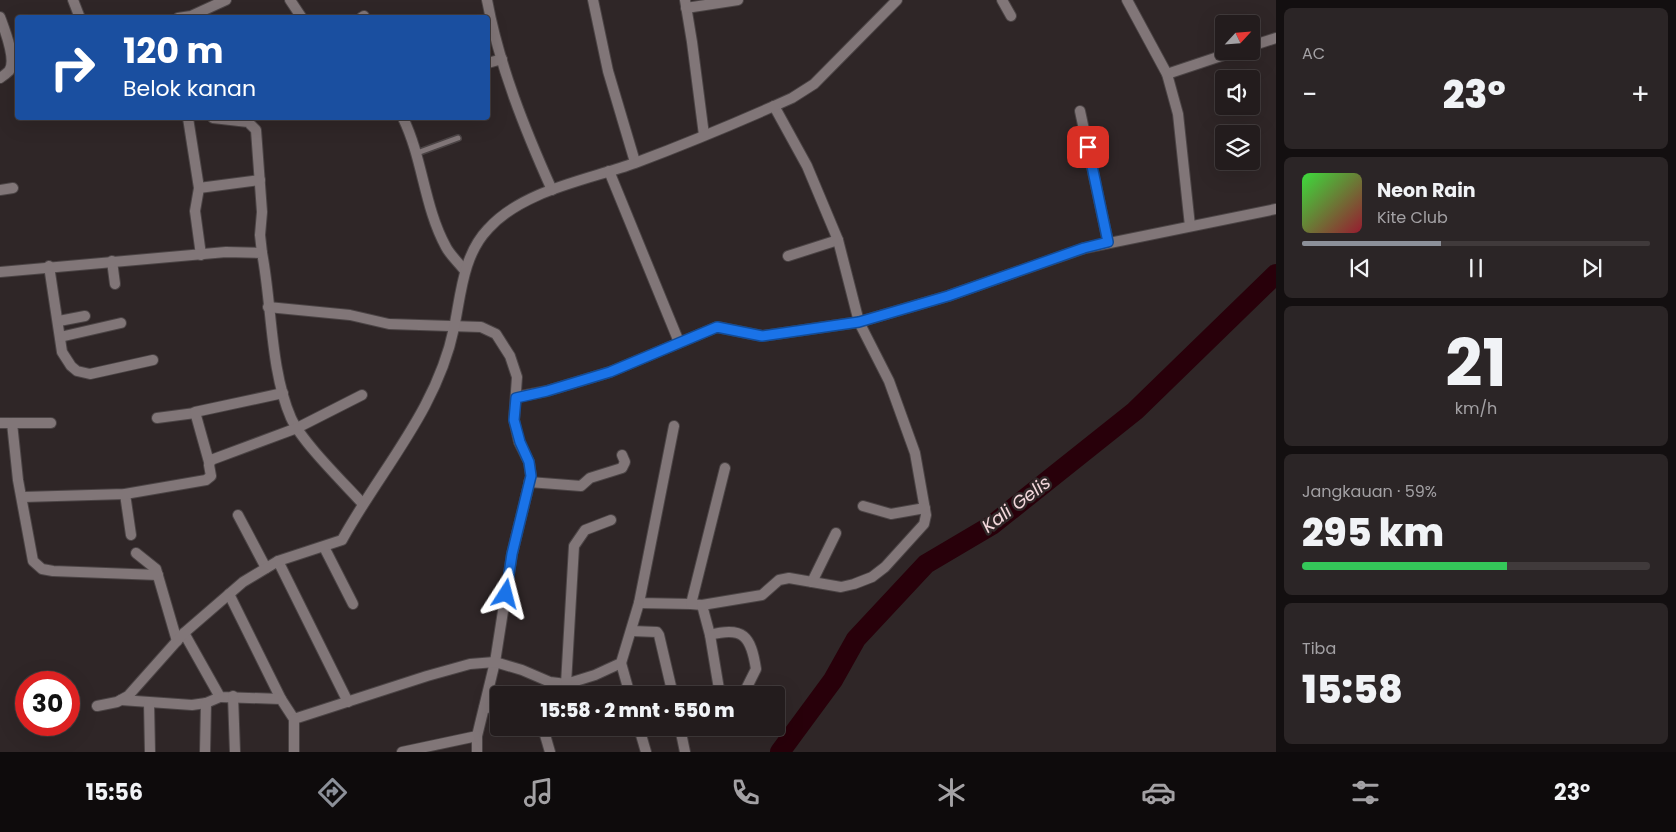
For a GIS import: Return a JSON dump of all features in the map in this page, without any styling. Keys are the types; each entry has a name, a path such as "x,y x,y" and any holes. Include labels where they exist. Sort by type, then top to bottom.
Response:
{"street":[{"path":"73,0 79,15"},
{"path":"195,15 226,0"},
{"path":"290,0 298,15"},
{"path":"487,0 490,15"},
{"path":"593,0 608,71 635,162"},
{"path":"704,135 686,4 738,0"},
{"path":"121,700 136,688 184,633 243,582 278,561 342,540 362,503 404,445 427,403 444,364 454,327 465,271 477,244 487,229 499,218 552,190 610,172 792,98 814,84 898,0"},
{"path":"1002,0 1011,16"},
{"path":"1127,0 1167,74 1178,114 1190,226"},
{"path":"490,16 494,37 537,156 552,190"},
{"path":"0,17 12,65 9,71 0,78"},
{"path":"1260,43 1276,38"},
{"path":"1167,74 1215,58"},
{"path":"490,62 502,59"},
{"path":"639,603 702,605 762,595 779,580 789,578 841,587 872,577 885,567 924,524 925,508 915,453 889,381 859,322 838,240 808,166 774,106"},
{"path":"1080,111 1108,242"},
{"path":"188,120 199,188 195,211 201,255"},
{"path":"234,120 248,122 256,130 260,180 262,253 268,307 283,393 297,428 362,503"},
{"path":"404,120 417,153 436,227 447,249 465,271"},
{"path":"610,172 679,342"},
{"path":"199,188 260,180"},
{"path":"0,190 13,188"},
{"path":"516,398 547,391 610,372 717,327 762,336 859,322 948,296 1084,248 1276,209"},
{"path":"788,256 838,240"},
{"path":"0,272 49,266 226,252 262,253"},
{"path":"112,261 115,284"},
{"path":"49,266 62,352 77,371 90,374 153,360"},
{"path":"268,307 350,315 389,324 481,328 496,334 510,356 517,377 514,420 520,442 529,462 529,482 512,554 495,662 477,736 477,752"},
{"path":"58,321 85,316"},
{"path":"60,338 121,323"},
{"path":"157,418 194,413 283,393"},
{"path":"209,462 224,454 297,428 362,395"},
{"path":"23,497 125,494 206,480 211,476 209,462 194,413"},
{"path":"0,423 51,423"},
{"path":"12,423 18,480 23,497 33,561 42,569 53,571 158,575"},
{"path":"627,686 621,663 639,603 674,426"},
{"path":"529,482 581,486 590,478 622,468 625,462 622,455"},
{"path":"691,604 725,468"},
{"path":"125,494 131,535"},
{"path":"863,506 891,514 925,508"},
{"path":"238,515 266,568"},
{"path":"566,684 574,546 584,530 611,520"},
{"path":"812,582 836,533"},
{"path":"324,547 353,604"},
{"path":"136,553 154,566 177,641"},
{"path":"278,561 348,702"},
{"path":"229,594 281,699 294,720 294,752"},
{"path":"702,605 710,635 718,686"},
{"path":"710,635 731,630 742,633 747,639 756,669 748,686"},
{"path":"632,631 657,632 671,686"},
{"path":"184,633 220,696"},
{"path":"294,720 427,676 470,664 495,662 522,670 550,682 566,684 595,675 621,663"},
{"path":"97,706 121,700 192,705 206,703 220,696 281,699"},
{"path":"233,696 235,752"},
{"path":"149,703 150,752"},
{"path":"205,752 206,703"},
{"path":"484,708 490,708"},
{"path":"402,752 477,736"},
{"path":"545,736 550,752"},
{"path":"641,736 646,752"},
{"path":"682,736 685,752"}],"lane":[{"path":"417,153 458,138"}],"waterway":[{"name":"Kali Gelis","path":"780,752 833,680 856,639 926,564 992,525 1135,411 1276,274"}],"route":[{"path":"506,594 512,554 531,476 529,462 520,442 514,420 516,398 547,391 610,372 717,327 762,336 859,322 948,296 1060,256 1108,242 1088,147"}]}
